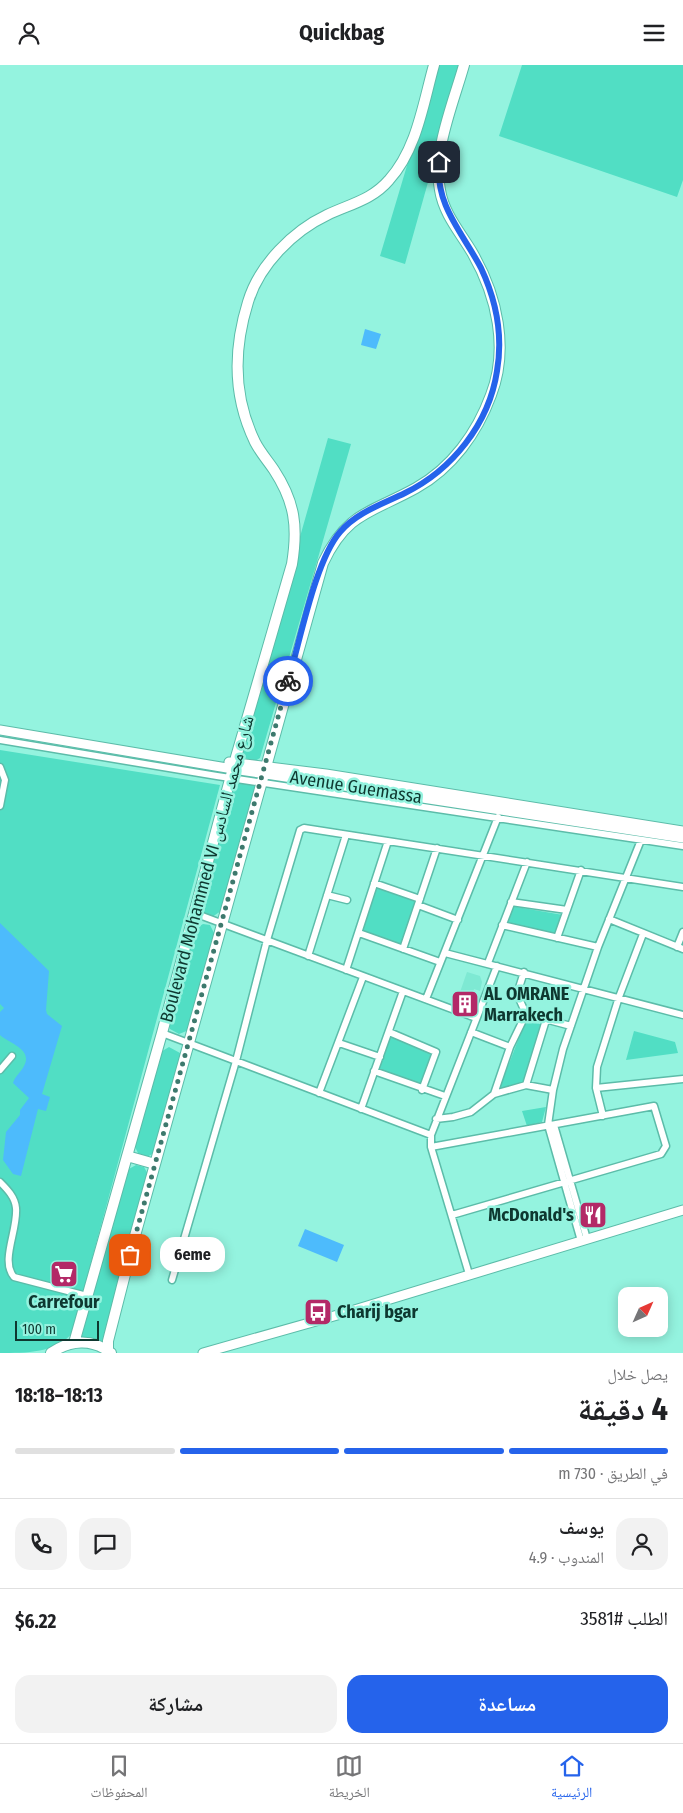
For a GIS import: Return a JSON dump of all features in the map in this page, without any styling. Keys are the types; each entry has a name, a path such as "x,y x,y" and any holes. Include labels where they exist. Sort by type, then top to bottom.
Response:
{"main road":[{"name":"Boulevard Mohammed VI شارع محمد السادس","path":"74,1343 162,1033 232,770 292,564 296,532 293,514 285,488 255,443 243,411 236,381 236,357 240,331 248,301 266,268 295,235 328,215 356,204 374,194 399,168 412,143 434,65"},
{"name":"Boulevard Mohammed VI شارع محمد السادس","path":"109,1352 108,1341 114,1315 190,1044 221,923 314,592 331,546 340,532 363,513 418,487 443,469 472,434 492,393 499,352 495,306 481,269 446,210 440,191 438,173 441,150 464,65"},
{"name":"Avenue Guemassa","path":"0,724 232,770"},
{"name":"Avenue Guemassa","path":"0,730 232,770 683,838"},
{"name":"Avenue Guemassa","path":"263,774 326,774 683,831"},
{"path":"128,1155 155,1164"},
{"path":"203,1353 683,1210"},
{"path":"51,1353 74,1343 95,1344 109,1352"}],"street":[{"name":"Avenue Guemassa","path":"0,740 263,774 498,817 683,846"},
{"path":"0,767 5,780 0,806"},
{"path":"426,999 498,817"},
{"path":"172,1280 236,1061 267,941 300,830 304,828 683,887"},
{"path":"308,955 346,835"},
{"path":"584,1240 566,1183 551,1125 553,1090 571,1026 598,947 641,839"},
{"path":"346,970 388,841"},
{"path":"403,949 437,848"},
{"path":"488,963 526,862"},
{"path":"557,938 581,870"},
{"path":"374,883 458,920"},
{"path":"327,895 347,900"},
{"path":"511,902 567,910"},
{"path":"194,913 476,1018"},
{"path":"609,919 680,948 683,932"},
{"path":"502,925 598,947"},
{"path":"359,933 440,962"},
{"path":"603,1116 596,1088 598,1067 619,997 643,934"},
{"path":"445,953 524,972 683,1015"},
{"path":"469,1274 432,1147 431,1135 497,966"},
{"path":"524,972 517,995 526,1014 571,1026"},
{"path":"319,1093 340,1043 363,977"},
{"path":"361,1109 403,991"},
{"path":"494,1094 510,1047 526,1014"},
{"path":"526,1085 546,1020"},
{"path":"389,1032 436,1051 422,1089"},
{"path":"471,1032 510,1047"},
{"path":"162,1033 431,1135"},
{"path":"340,1043 380,1057"},
{"path":"0,1070 12,1056"},
{"path":"374,1071 445,1096"},
{"path":"596,1088 683,1079"},
{"path":"436,1119 471,1112 494,1094 526,1085 553,1090"},
{"path":"432,1147 654,1106 666,1146 664,1151 566,1183 452,1215"},
{"path":"0,1182 13,1198 16,1207 14,1225 4,1261 9,1273 14,1277 86,1296"}],"shaded area":[{"path":"437,65 461,65 405,264 380,256"},
{"path":"522,65 683,65 683,180 677,197 499,136"},
{"path":"328,438 351,444 260,758 255,761 241,757 241,745"},
{"path":"0,750 220,785 72,1333 58,1345 40,1351 10,1353 0,1353"},
{"path":"234,781 257,785 221,911 212,917 202,912 200,905"},
{"path":"375,886 417,900 402,945 361,932"},
{"path":"511,906 563,915 554,938 503,926"},
{"path":"203,924 210,925 215,935 189,1030 179,1034 170,1029 168,1022 193,930"},
{"path":"467,972 480,976 482,982 480,991 474,989 471,999 459,995"},
{"path":"526,1020 543,1025 525,1086 497,1094"},
{"path":"634,1031 675,1042 678,1053 626,1060"},
{"path":"391,1034 435,1052 422,1088 377,1071"},
{"path":"169,1047 180,1053 181,1059 156,1152 147,1157 139,1155 134,1145 159,1053"},
{"path":"546,1107 542,1122 527,1126 522,1111"},
{"path":"136,1165 144,1167 149,1176 102,1343 81,1339 127,1170"}],"water":[{"path":"365,329 381,334 376,349 361,345"},
{"path":"0,923 49,971 46,1010 47,1014 62,1026 42,1094 50,1097 46,1111 38,1109 21,1176 13,1174 3,1160 6,1132 20,1115 20,1110 29,1098 13,1083 24,1066 25,1055 23,1051 0,1035 0,1012 4,1008 0,1004"},
{"path":"305,1229 344,1245 337,1262 298,1246"}],"way so far":[{"path":"130,1255 180,1071 190,1044 221,923 288,681"}],"place":[{"name":"AL OMRANE Marrakech","path":"465,1004"},
{"name":"McDonald's","path":"593,1215"},
{"name":"6eme","path":"130,1255"},
{"name":"Carrefour","path":"64,1274"},
{"name":"Charij bgar","path":"318,1312"}],"route":[{"path":"288,681 323,563 340,532 363,513 418,487 443,469 472,434 482,417 492,393 499,352 495,306 481,269 446,210 440,191 439,162"}]}
